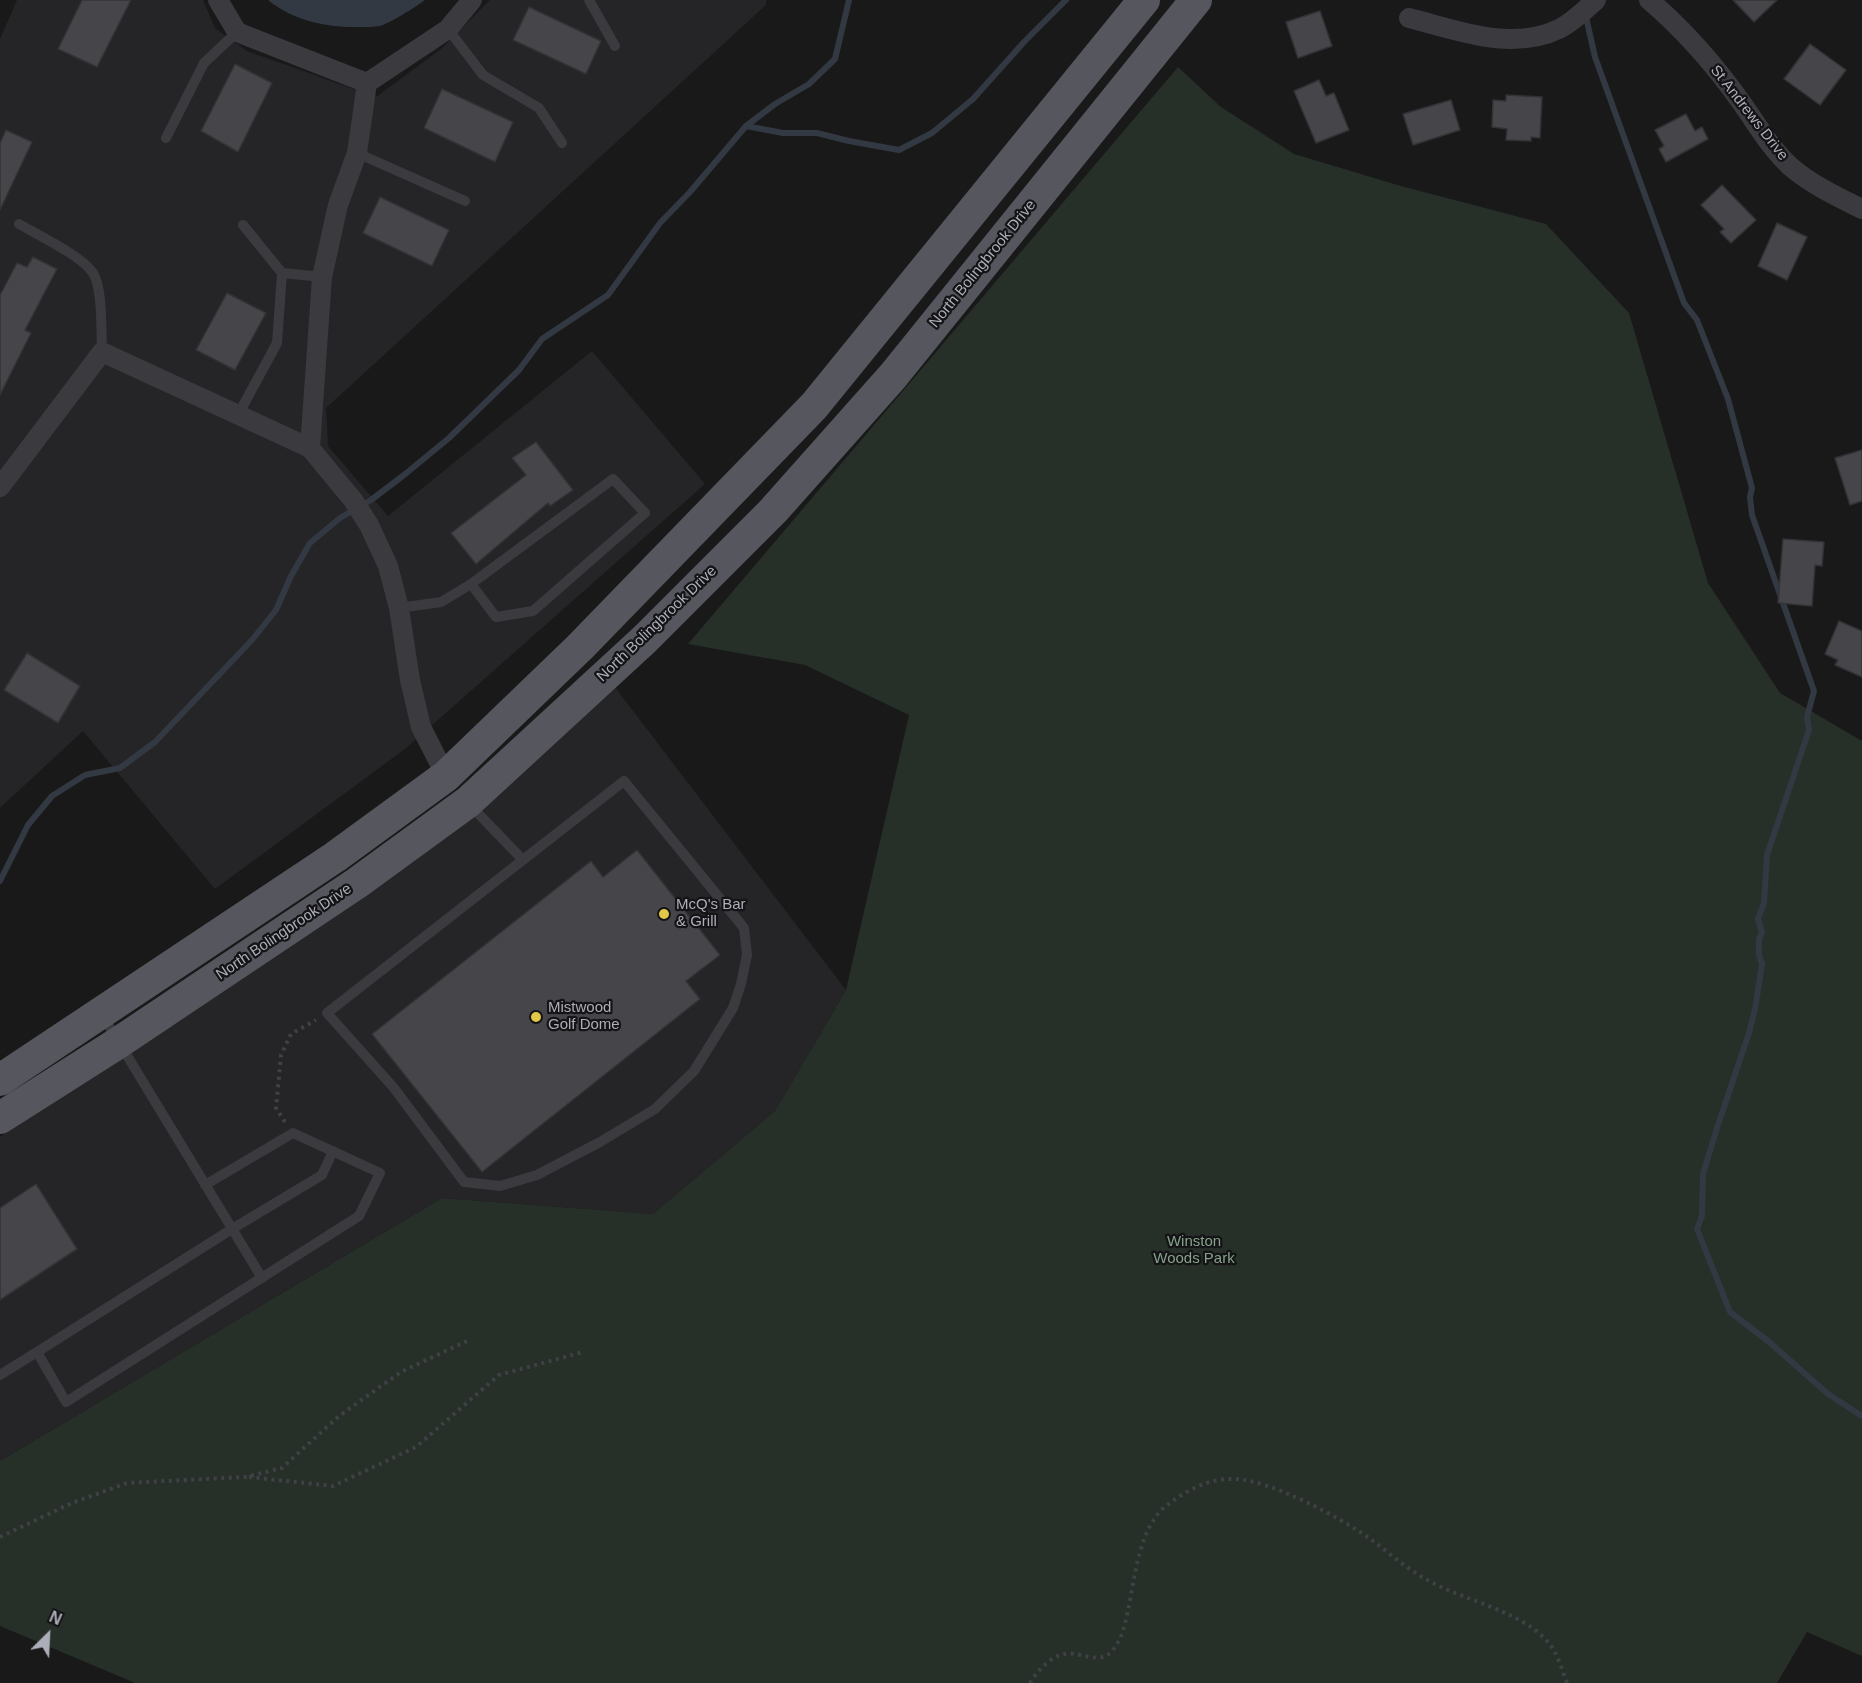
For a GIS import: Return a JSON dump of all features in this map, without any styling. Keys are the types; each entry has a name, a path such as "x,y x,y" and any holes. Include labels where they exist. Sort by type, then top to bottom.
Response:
{"main road":[{"path":"0,1080 335,857 446,776 630,597 814,406 1144,0"},
{"name":"North Bolingbrook Drive","path":"0,1118 118,1043 357,883 468,802 645,639 773,511 893,376 1196,0"}],"street":[{"path":"218,0 237,32 367,83"},
{"path":"310,448 322,278 338,205 357,153 367,83 448,30 472,0"},
{"path":"1409,18 1474,34 1507,40 1524,39 1542,36 1561,28 1596,0"},
{"name":"St Andrews Drive","path":"1649,0 1695,43 1733,91 1773,148 1792,167 1836,197 1862,209"},
{"path":"0,487 102,352 310,448 353,500 369,525 388,566 399,608 410,680 421,727 446,776"}],"lane":[{"path":"589,0 615,46"},
{"path":"448,30 483,75 539,108 562,143"},
{"path":"166,138 204,63 237,32"},
{"path":"357,153 465,201"},
{"path":"19,224 81,261 93,273 98,286 102,352"},
{"path":"238,415 277,343 282,273 243,225"},
{"path":"282,273 322,278"},
{"path":"399,608 441,602 471,584 613,479 645,513 533,611 496,617 471,584"},
{"path":"624,781 744,928 747,955 733,1008 694,1071 655,1109 600,1142 537,1175 500,1186 464,1182 394,1088 327,1013 624,781"},
{"path":"468,802 523,860"},
{"path":"101,1013 262,1278"},
{"path":"37,1352 66,1402 359,1216 380,1173 292,1132 205,1185"},
{"path":"0,1375 322,1175 333,1151"}],"path":[{"path":"292,1132 276,1108 281,1055 291,1034 327,1013"},
{"path":"246,1477 282,1468 339,1416 401,1372 469,1340"},
{"path":"0,1537 72,1503 127,1483 186,1478 246,1477 333,1486 416,1447 499,1375 582,1352"},
{"path":"1030,1683 1046,1663 1064,1654 1098,1659 1110,1654 1120,1641 1140,1553 1149,1526 1165,1506 1202,1484 1232,1479 1259,1483 1345,1522 1424,1579 1529,1624 1550,1644 1567,1683"}],"shaded area":[{"path":"17,0 203,0 215,28 247,51 376,97 441,49 490,0 766,0 766,5 326,408 328,446 388,516 592,351 705,484 405,749 215,889 83,731 0,808 0,39"},
{"path":"268,0 425,0 385,24 361,27 312,22 289,13"},
{"path":"611,682 846,990 775,1111 653,1214 442,1198 0,1461 0,1137 176,1019"}],"green space":[{"name":"Winston Woods Park","path":"1178,67 1221,107 1294,154 1401,186 1546,224 1629,313 1708,583 1780,693 1862,741 1862,1656 1807,1632 1777,1683 135,1683 0,1626 0,1461 442,1198 653,1214 775,1111 846,990 909,715 805,665 688,644"}],"building":[{"path":"82,0 131,0 97,67 58,49"},
{"path":"1733,0 1777,0 1754,22"},
{"path":"529,7 601,41 586,74 513,40"},
{"path":"1320,11 1332,46 1298,58 1286,22"},
{"path":"1810,44 1846,70 1820,105 1784,79"},
{"path":"235,64 272,83 238,152 201,131"},
{"path":"1319,80 1326,96 1334,93 1349,130 1316,143 1294,91"},
{"path":"442,89 513,122 495,162 424,128"},
{"path":"1506,95 1542,97 1540,138 1531,137 1531,141 1506,140 1507,129 1492,127 1493,100 1506,101"},
{"path":"1451,100 1460,130 1413,145 1403,114"},
{"path":"1686,114 1695,131 1702,127 1708,139 1666,162 1659,149 1664,146 1655,130"},
{"path":"6,130 32,142 0,210 0,143"},
{"path":"1722,185 1756,220 1731,243 1720,232 1724,229 1701,205"},
{"path":"380,197 449,230 432,266 363,233"},
{"path":"1777,223 1807,237 1787,280 1758,266"},
{"path":"33,257 57,269 25,330 31,333 0,395 0,295 17,263 27,267"},
{"path":"227,293 266,313 235,370 196,350"},
{"path":"536,442 573,490 550,506 548,503 476,564 451,533 526,475 512,458"},
{"path":"1862,450 1862,501 1850,505 1835,458"},
{"path":"1783,539 1824,542 1822,566 1815,565 1812,606 1778,603"},
{"path":"1839,621 1862,631 1862,677 1835,665 1838,660 1825,654"},
{"path":"27,653 80,686 58,723 4,690"},
{"name":"Mistwood Golf Dome","path":"637,850 720,955 686,981 700,999 482,1172 372,1034 591,861 603,877"},
{"path":"36,1184 77,1249 0,1300 0,1208"}],"waterway":[{"path":"0,881 28,825 52,796 85,775 120,768 155,742 252,640 276,610 291,576 310,543 340,518 371,500 449,438 519,370 542,339 608,295 660,223 690,192 746,126 775,104 809,84 835,59 849,0"},
{"path":"746,126 783,133 817,133 899,150 932,133 973,99 1024,42 1066,0"},
{"path":"1586,17 1595,57 1684,303 1697,320 1728,399 1752,488 1750,497 1752,515 1814,691 1807,717 1809,730 1767,855 1764,903 1758,919 1762,932 1759,939 1759,955 1762,964 1755,1009 1703,1174 1702,1216 1697,1229 1730,1312 1768,1341 1828,1394 1862,1416"}],"place":[{"name":"McQ's Bar & Grill","path":"664,914"},
{"name":"Mistwood Golf Dome","path":"536,1017"}]}
